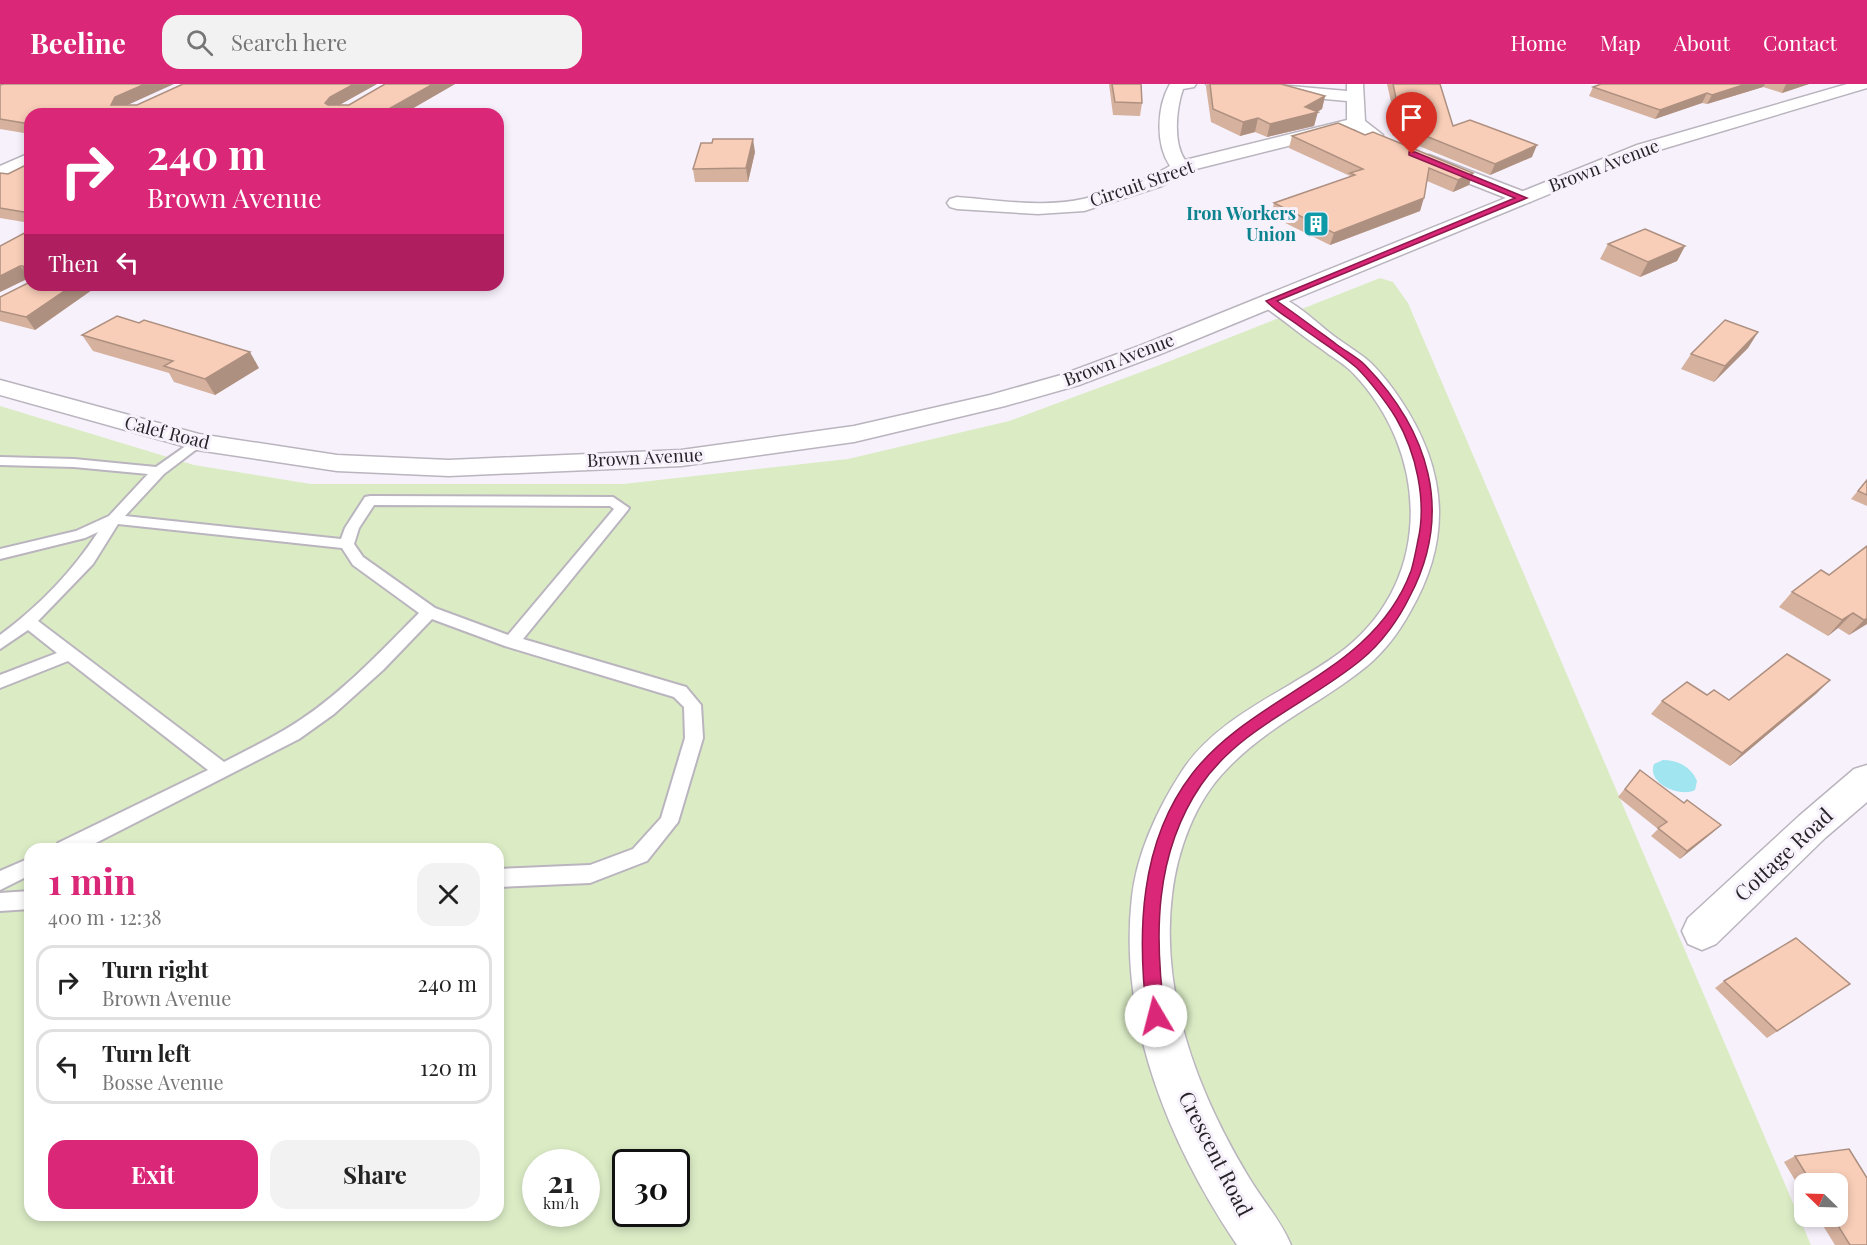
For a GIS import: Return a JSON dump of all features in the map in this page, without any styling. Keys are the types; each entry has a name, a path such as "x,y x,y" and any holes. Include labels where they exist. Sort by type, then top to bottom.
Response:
{"street":[{"path":"1181,168 1173,158 1171,149 1171,104 1172,93 1177,85 1188,84"},
{"path":"1214,84 1356,90 1355,116 1358,123 1388,142"},
{"name":"Brown Avenue","path":"337,463 449,468 681,458 854,434 996,401 1070,380 1643,150 1864,84"},
{"name":"Circuit Street","path":"957,203 1038,208 1084,205 1155,182 1181,168 1276,144 1316,131 1358,123"},
{"path":"1412,154 1522,198"},
{"path":"0,173 24,162"},
{"name":"Crescent Road","path":"1266,1245 1222,1177 1194,1122 1172,1068 1156,1016 1150,968 1149,922 1155,881 1164,843 1178,809 1196,779 1218,753 1245,731 1358,656 1394,614 1417,571 1427,517 1425,485 1414,443 1400,416 1382,391 1361,366 1271,301"},
{"name":"Calef Road","path":"0,387 197,442 337,463"},
{"name":"Cottage Road","path":"1702,932 1812,827 1867,780"}],"lane":[{"path":"0,643 28,622 88,560 114,519 159,471 197,442"},
{"path":"0,461 74,463 159,471"},
{"path":"347,544 352,528 370,500 613,502 622,508 511,642"},
{"path":"0,554 80,534 114,519 347,544"},
{"path":"347,544 358,561 429,612 511,642 680,692 692,705 694,738 669,822 640,855 590,874 504,878"},
{"path":"77,843 293,734 328,709 377,666 429,612"},
{"path":"28,622 223,771"},
{"path":"0,682 70,654"},
{"path":"0,881 24,869"},
{"path":"0,902 24,900"}],"green space":[{"path":"1380,278 1393,282 1408,303 1794,1205 1794,1227 1803,1227 1811,1245 0,1245 0,406 194,465 311,484 623,484 848,459 1009,421 1160,365"}],"water":[{"path":"1663,760 1674,761 1688,768 1697,781 1695,790 1681,792 1660,783 1653,771 1654,764"}],"building":[{"path":"145,84 115,97 111,105 137,105 183,84 354,84 330,97 325,103 349,105 385,84 433,84 391,108 24,108 24,123 0,119 0,85"},
{"path":"1112,84 1141,84 1142,103 1115,102"},
{"path":"1210,84 1281,84 1325,96 1305,107 1318,112 1270,124 1258,118 1243,122 1213,109"},
{"path":"1393,84 1440,84 1453,126 1470,120 1537,145 1495,164 1396,124 1401,122"},
{"path":"1601,84 1746,84 1712,95 1707,93 1660,110 1593,87"},
{"path":"1338,123 1365,135 1373,132 1473,173 1458,180 1429,168 1424,198 1334,233 1274,203 1355,175 1350,173 1363,169 1292,136"},
{"path":"713,139 753,139 746,168 693,169 701,143 712,143"},
{"path":"24,166 24,212 0,208 0,173 8,174"},
{"path":"1645,229 1685,246 1648,262 1608,244"},
{"path":"24,233 24,270 23,266 20,266 0,276 0,246"},
{"path":"24,285 24,291 64,291 26,317 0,311 0,297"},
{"path":"117,316 139,323 144,320 250,352 205,379 164,366 173,361 82,335"},
{"path":"1725,320 1758,332 1725,366 1691,354"},
{"path":"1867,480 1867,495 1858,491"},
{"path":"1867,546 1867,618 1864,620 1853,613 1842,620 1792,592 1821,570 1829,575"},
{"path":"1787,654 1830,680 1742,753 1662,701 1687,682 1707,695 1714,690 1729,700"},
{"path":"1640,770 1684,803 1687,800 1721,825 1687,851 1658,828 1667,822 1625,789"},
{"path":"1796,938 1850,984 1777,1031 1724,981"},
{"path":"1849,1149 1867,1178 1867,1245 1850,1245 1839,1227 1848,1227 1848,1173 1805,1173 1795,1156"}],"place":[{"name":"Iron Workers Union","path":"1316,224"}],"route":[{"path":"1156,1016 1150,968 1149,922 1164,843 1178,809 1196,779 1218,753 1245,731 1358,656 1394,614 1417,571 1427,527 1425,485 1414,443 1400,416 1361,366 1271,301 1522,198 1412,154"}]}
